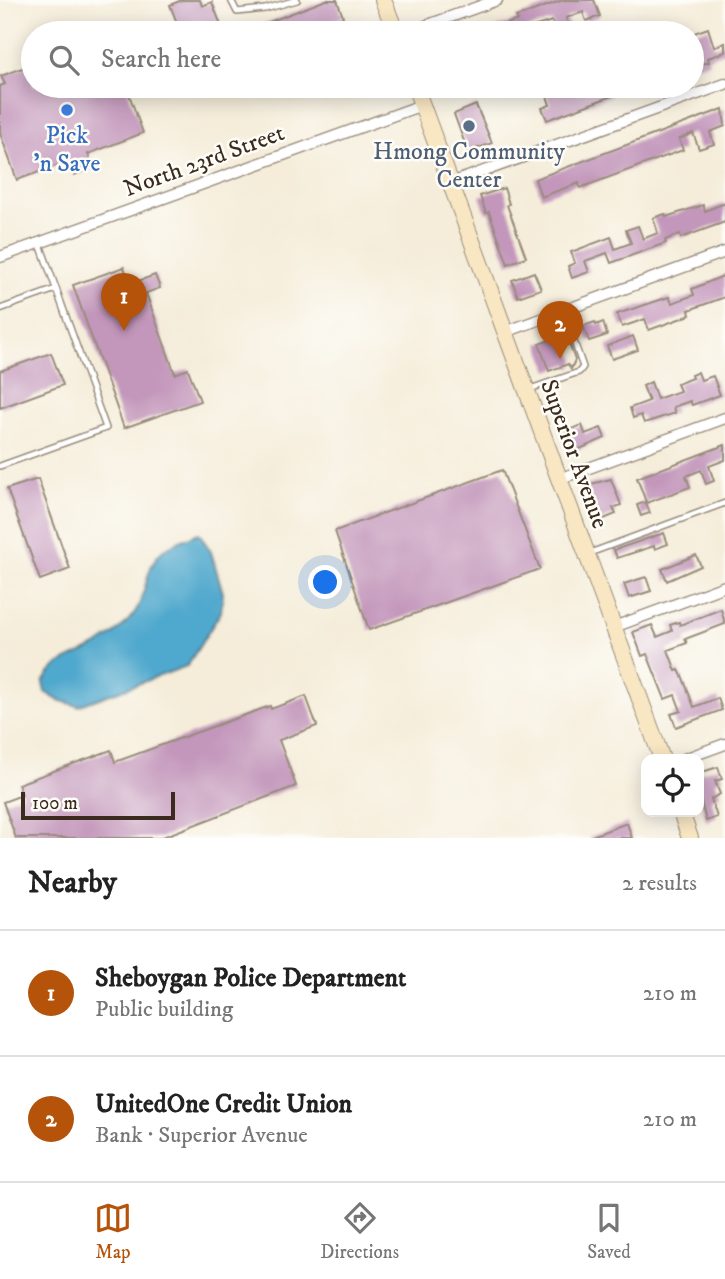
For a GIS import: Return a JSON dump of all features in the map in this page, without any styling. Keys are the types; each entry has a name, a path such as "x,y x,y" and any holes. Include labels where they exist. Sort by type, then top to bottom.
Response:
{"street":[{"path":"383,0 391,21"},
{"path":"439,21 497,0"},
{"path":"704,92 725,84"},
{"name":"Superior Avenue","path":"419,98 660,754"},
{"path":"451,183 686,98"},
{"name":"North 23rd Street","path":"0,257 422,105"},
{"path":"505,332 725,252"},
{"path":"559,479 725,418"},
{"path":"614,627 725,586"},
{"path":"698,754 725,744"},
{"path":"683,817 690,838"}],"lane":[{"path":"230,0 237,12 265,9 296,0"},
{"path":"0,467 106,428 40,242"},
{"path":"0,309 56,289"},
{"path":"527,390 579,372 583,367 564,310"},
{"path":"587,554 725,503"}],"water":[{"path":"199,533 211,552 223,593 221,612 187,666 78,706 58,700 45,692 43,683 52,670 107,639 132,616 158,555 173,544"}],"building":[{"path":"182,0 200,0 202,6 212,2 219,21 176,21 170,5"},
{"path":"326,0 337,0 343,17 332,21 271,21"},
{"path":"563,0 594,0 600,16 586,21 583,12 566,18 567,21 515,21 518,20 516,17"},
{"path":"708,28 714,47 725,43 725,52 708,58 709,62 704,64 704,29"},
{"name":"Pick 'n Save","path":"21,68 21,98 130,98 143,133 88,154 93,168 74,175 69,161 17,180 0,133 0,86 5,84 1,76"},
{"path":"548,98 607,98 547,120 542,108 550,105"},
{"name":"Hmong Community Center","path":"476,105 492,143 468,152 454,114"},
{"path":"723,109 725,126 710,132 714,144 699,149 693,133 679,139 683,150 580,188 579,183 541,197 535,179"},
{"path":"504,188 509,204 507,205 526,257 508,264 489,212 486,213 480,196"},
{"path":"725,203 725,222 681,238 680,234 665,240 666,243 611,263 607,253 585,261 589,272 572,278 568,266 575,263 571,252 611,237 615,249 631,243 626,230 638,226 643,239 658,233 653,218 665,214 666,217 703,205 705,211"},
{"path":"124,267 130,284 155,275 160,288 146,293 175,374 188,369 200,401 124,428 73,285"},
{"path":"534,272 541,289 518,297 512,280"},
{"path":"725,275 725,297 689,310 690,315 649,330 645,319 622,327 617,314 669,297 672,303 694,295 692,289"},
{"path":"595,322 596,325 603,322 607,335 589,341 583,326"},
{"path":"566,334 575,360 571,369 568,364 549,371 539,344"},
{"path":"633,336 638,350 612,359 607,346"},
{"path":"51,353 63,385 0,408 0,371"},
{"path":"698,372 701,380 713,376 720,395 692,405 690,401 673,407 675,413 644,423 641,415 633,418 630,408 649,401 643,386 651,382 657,399 680,391 677,384 692,378 691,375"},
{"path":"582,425 585,434 601,428 605,438 573,452 566,431"},
{"path":"725,445 725,460 709,466 714,481 706,484 701,470 686,476 690,487 646,503 650,513 641,516 637,505 646,502 637,478"},
{"path":"502,470 540,569 369,630 335,531"},
{"path":"38,479 70,569 40,580 7,489"},
{"path":"611,479 621,505 613,508 616,514 599,521 587,485"},
{"path":"664,533 668,544 617,558 614,550"},
{"path":"696,555 701,566 667,581 662,569"},
{"path":"646,577 651,591 629,598 624,584"},
{"path":"721,609 725,624 685,639 687,643 668,650 694,707 718,698 722,710 676,727 671,714 681,711 675,695 665,699 647,654 642,656 633,632 652,625 657,637 672,631 670,625 679,622 680,625"},
{"path":"306,696 317,726 279,740 296,786 160,838 16,838 3,802 22,795 18,784 111,750 115,762 270,706 271,709"},
{"path":"718,767 722,779 715,781 720,794 711,799 717,817 706,821 704,814 704,771"},
{"path":"627,823 632,838 589,838 589,837"}],"place":[{"name":"Pick 'n Save","path":"67,110"},
{"name":"Hmong Community Center","path":"469,126"},
{"name":"Sheboygan Police Department","path":"124,331"},
{"name":"UnitedOne Credit Union","path":"560,359"}]}
